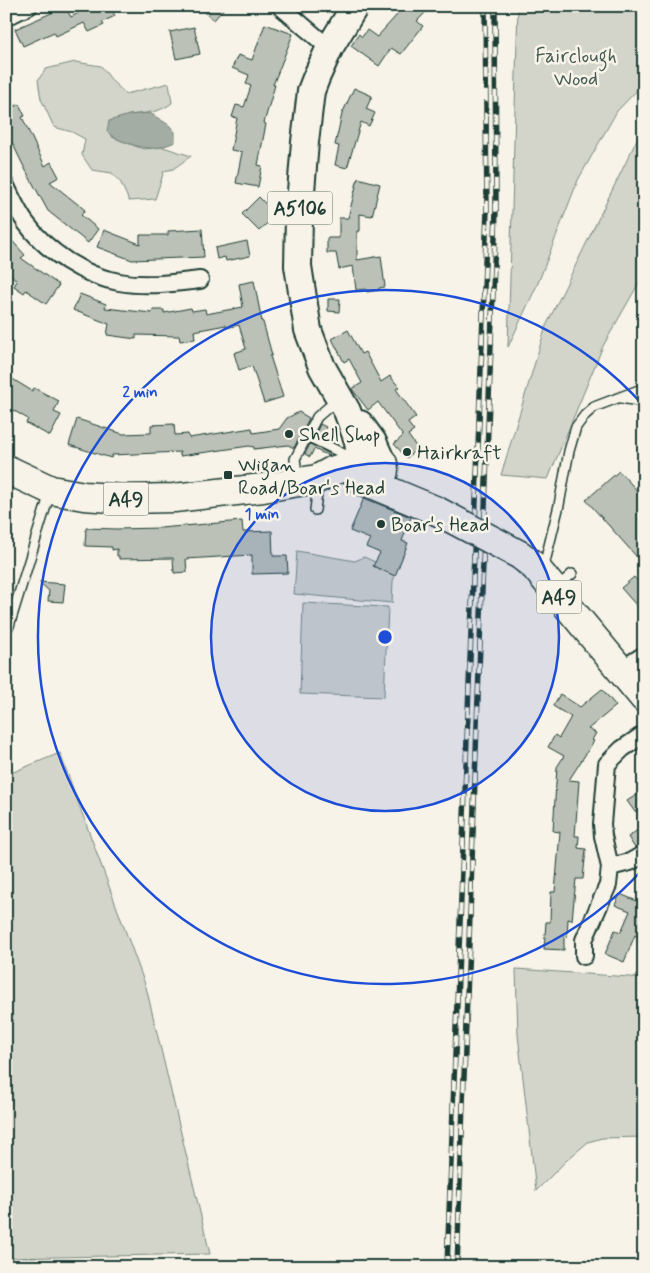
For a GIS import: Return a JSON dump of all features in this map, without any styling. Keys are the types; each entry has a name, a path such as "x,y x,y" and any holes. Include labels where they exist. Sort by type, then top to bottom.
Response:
{"highway":[{"name":"A49","path":"6,469 51,490 84,496 125,499 174,498 310,480 335,483 368,467 396,473 433,508 520,555 549,575 620,670 644,698"}],"main road":[{"name":"A5106","path":"355,6 330,47 312,91 304,142 298,266 308,330 322,367 344,406 368,467"}],"street":[{"path":"6,16 29,6"},
{"path":"280,6 321,42 330,47"},
{"path":"6,186 27,225 55,252 87,272 119,282 170,284 200,280"},
{"path":"620,670 644,655"},
{"path":"584,956 584,940 604,894 610,867 602,824 607,764 622,749 644,734"},
{"path":"610,867 630,862 644,854"}],"lane":[{"path":"549,575 559,505 569,451 576,427 594,407 644,388"},
{"path":"621,398 644,402"},
{"path":"315,510 317,493 295,459 317,417 331,405 344,406"},
{"path":"307,436 368,467"},
{"path":"6,630 9,626 51,490"}],"green space":[{"name":"Fairclough Wood","path":"518,6 624,6 628,11 636,6 644,6 644,83 617,111 578,180 538,283 508,347"},
{"path":"75,62 101,66 113,82 126,94 169,83 172,103 157,111 129,115 112,137 143,149 163,147 191,156 173,169 164,171 155,199 129,201 121,183 112,173 92,170 82,155 85,139 72,132 54,127 41,99 38,80 46,69"},
{"name":"Fairclough Wood","path":"644,125 644,274 603,346 548,479 501,475 546,326"},
{"path":"297,551 355,561 364,557 375,562 395,576 392,603 294,594"},
{"path":"303,603 388,607 384,697 300,694"},
{"path":"60,753 146,987 210,1254 6,1258 6,775"},
{"path":"516,969 644,978 644,1137 602,1138 588,1142 536,1191 518,1035"}],"shaded area":[{"path":"150,113 169,125 175,132 175,142 163,147 146,148 119,140 107,131 109,121 129,115"}],"building":[{"path":"92,6 110,6 115,16 102,22 104,25 89,32 84,23 56,36 54,32 23,46 15,29 65,7 71,17"},
{"path":"198,6 226,6 214,20"},
{"path":"405,6 417,6 425,13 417,21 423,26 401,54 391,48 379,66 351,46 359,34 362,37 367,30 377,37"},
{"path":"265,24 293,34 273,85 275,85 264,123 266,124 258,165 262,166 258,187 236,183 242,152 231,150 237,118 232,117 236,105 244,107 251,86 246,84 249,75 232,68 238,55 252,60"},
{"path":"194,27 200,54 176,59 170,32"},
{"path":"354,88 372,96 366,109 375,113 369,126 361,122 347,168 335,165 339,146 335,145 342,114"},
{"path":"6,90 15,107 19,104 25,116 22,117 45,166 51,162 59,177 50,182 85,210 81,215 98,229 88,243 48,211 24,167 6,130"},
{"path":"358,178 380,184 372,216 360,214 360,231 357,231 357,260 381,256 385,287 367,292 366,289 356,290 353,266 339,269 336,253 327,253 327,238 339,238 339,218 348,218"},
{"path":"259,197 276,215 259,231 242,214"},
{"path":"202,229 204,257 132,260 97,247 104,230 140,244 140,235 168,235 168,231"},
{"path":"6,234 25,255 21,258 59,285 46,304 26,290 24,293 14,286 17,281 6,269"},
{"path":"247,241 250,256 226,261 225,257 217,259 215,248"},
{"path":"254,281 262,322 272,355 270,356 283,397 264,403 252,366 239,370 234,353 246,349 239,325 226,328 226,325 194,331 195,339 180,341 179,336 136,335 136,339 107,335 109,324 73,310 80,294 106,304 105,308 152,313 153,310 164,310 164,313 191,308 192,311 205,309 206,314 243,307 239,284"},
{"path":"328,299 340,299 339,312 328,311"},
{"path":"348,330 361,354 365,352 381,382 390,376 399,387 396,389 416,417 408,423 414,431 408,435 417,448 407,458 394,444 403,436 378,402 368,410 352,389 362,383 349,359 344,362 332,339"},
{"path":"6,375 32,391 34,388 59,401 54,412 61,415 50,436 26,423 28,419 6,406"},
{"path":"299,412 309,418 294,448 288,445 254,449 254,447 249,446 180,456 180,452 112,455 111,458 69,445 77,419 123,434 151,433 151,425 174,424 175,435 188,434 189,438 252,428 253,433 279,429 287,418"},
{"path":"320,424 326,427 322,434 336,441 335,443 316,433"},
{"path":"310,444 330,454 329,456 314,449 310,457 305,454"},
{"path":"619,471 644,498 644,565 586,500"},
{"name":"Boar's Head","path":"364,498 411,517 402,541 408,543 395,576 373,566 380,553 366,547 370,539 350,531"},
{"path":"242,521 243,532 272,531 273,556 287,556 288,573 252,574 252,555 186,559 187,572 174,573 173,558 119,559 117,549 112,550 112,547 85,546 86,528 160,528"},
{"path":"634,577 644,588 644,614 621,588"},
{"path":"39,582 65,584 63,602 48,601 49,591"},
{"path":"602,689 616,706 588,729 596,733 592,740 594,741 569,780 579,781 575,836 579,836 578,848 586,849 583,879 576,879 572,920 568,919 567,937 564,936 564,950 544,949 546,922 550,922 551,892 555,892 560,832 553,831 557,767 564,756 548,747 555,735 559,738 571,717 553,706 560,694 580,707"},
{"path":"644,790 644,806 635,812 627,801"},
{"path":"639,829 644,836 644,843 635,848 628,837"},
{"path":"620,894 644,904 644,924 639,937 635,935 624,962 605,954 615,930 621,932 630,911 615,905"}],"railway":[{"path":"447,1267 487,210 485,6"},
{"path":"457,1267 496,210 495,6"}],"place":[{"name":"Shell Shop","path":"289,434"},
{"name":"Hairkraft","path":"407,452"},
{"name":"Wigan Road/Boar's Head","path":"228,475"},
{"name":"Boar's Head","path":"381,524"}]}
